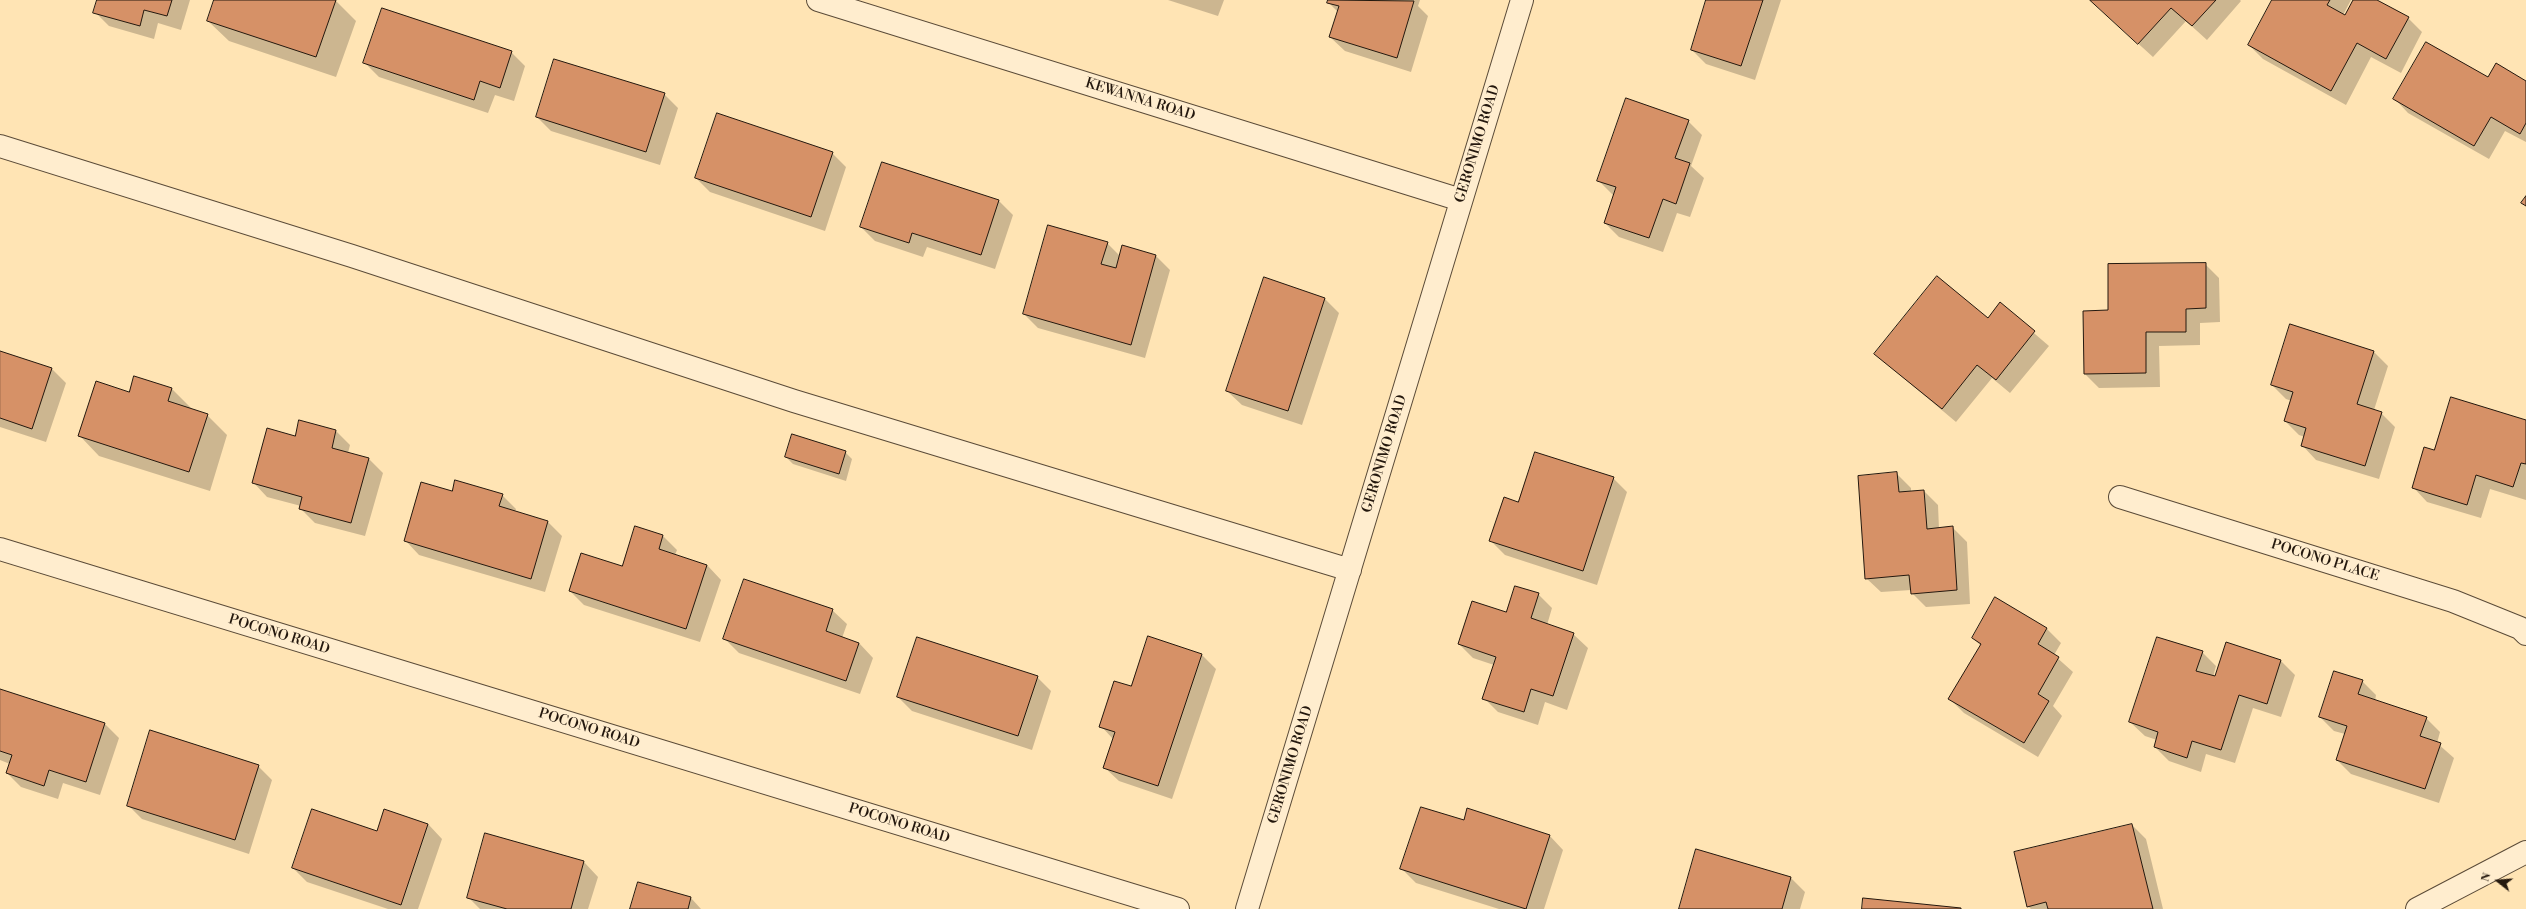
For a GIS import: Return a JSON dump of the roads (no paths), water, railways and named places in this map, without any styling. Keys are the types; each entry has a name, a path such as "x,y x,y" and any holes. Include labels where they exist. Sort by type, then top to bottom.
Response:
{"street":[{"name":"KEWANNA ROAD","path":"818,0 1461,200"},
{"name":"GERONIMO ROAD","path":"1247,909 1522,0"},
{"path":"0,146 352,256 794,401 1350,570"},
{"name":"POCONO PLACE","path":"2120,497 2453,601 2520,628 2526,634"},
{"name":"POCONO ROAD","path":"0,549 1178,909"},
{"path":"2417,909 2526,852"}]}
